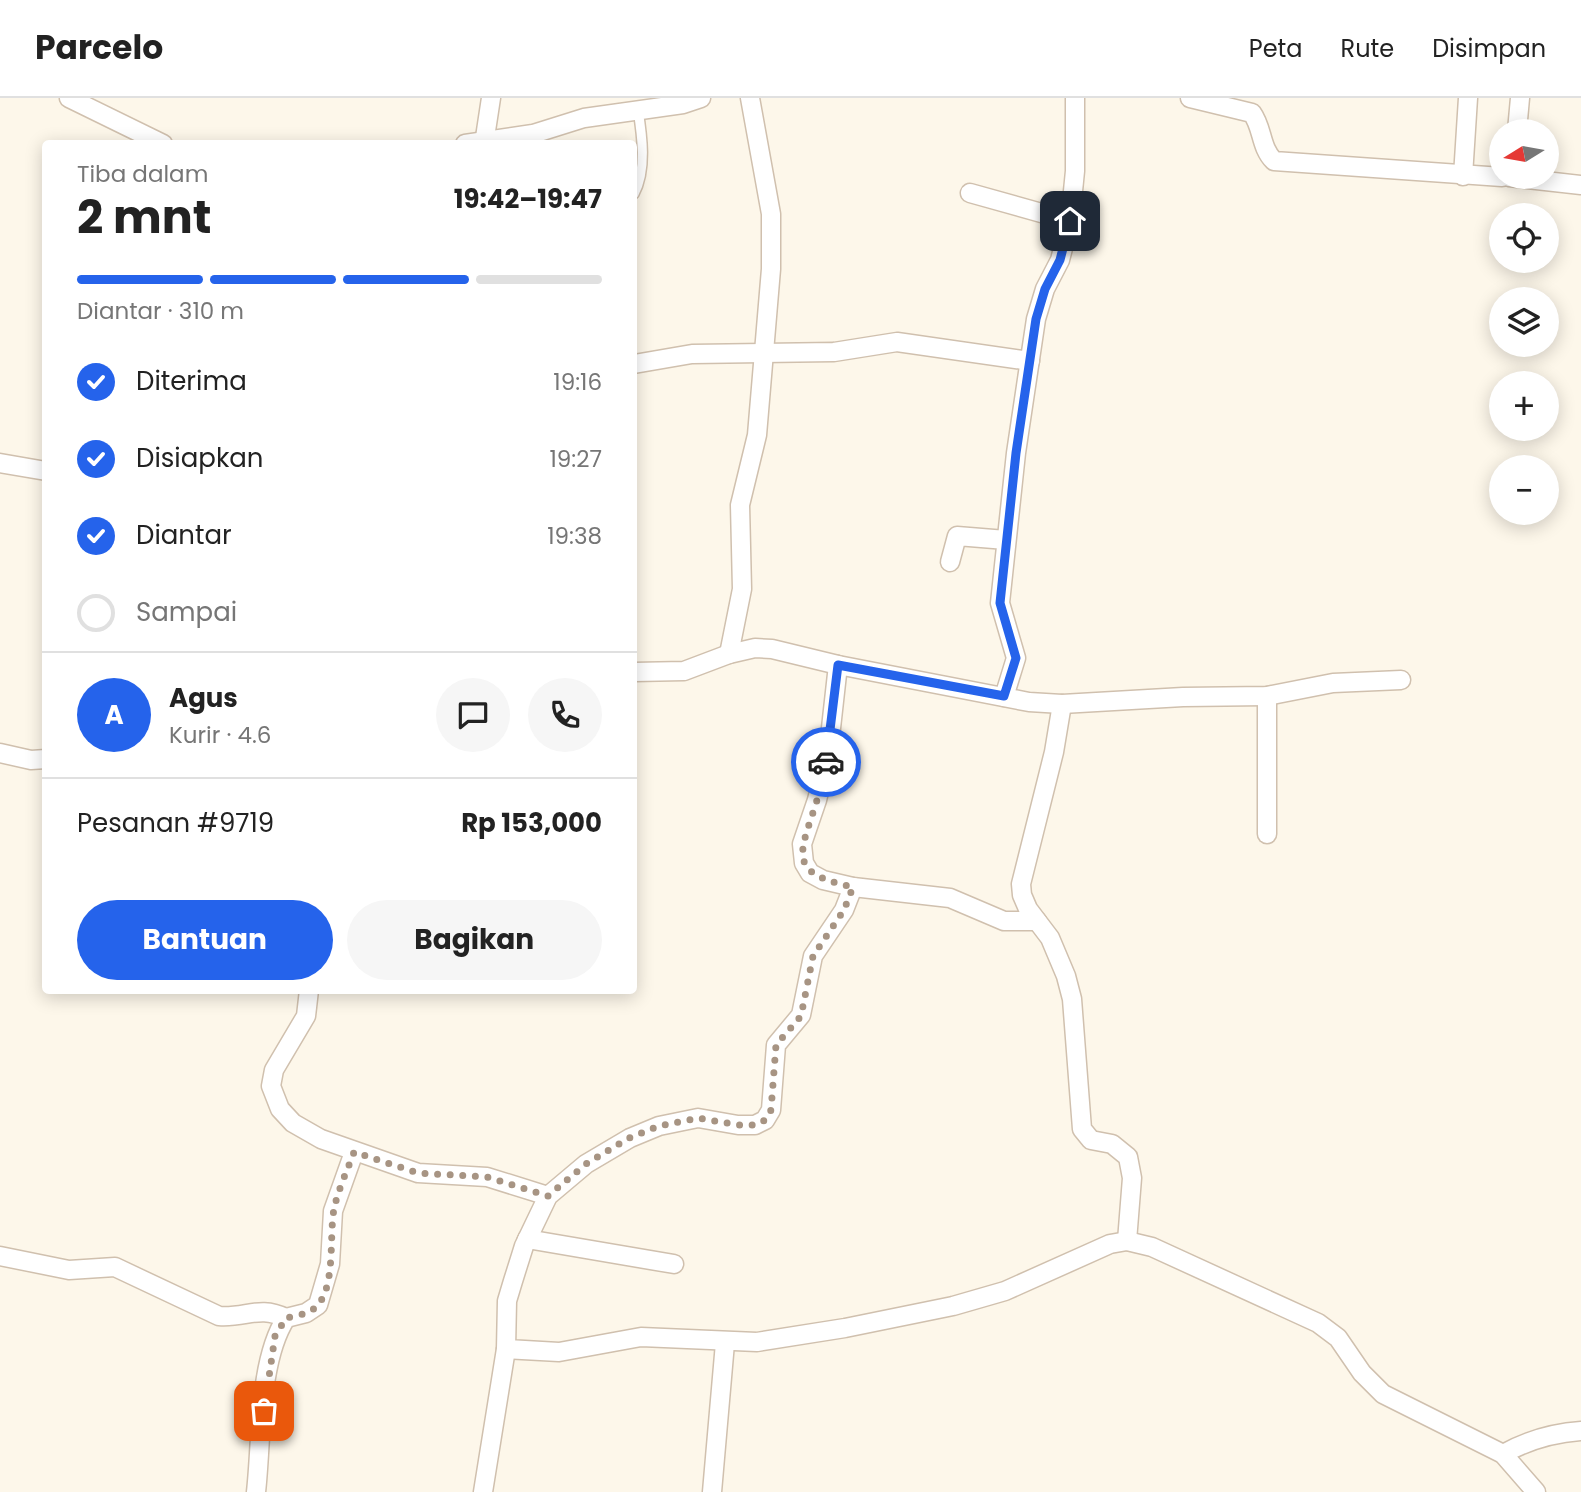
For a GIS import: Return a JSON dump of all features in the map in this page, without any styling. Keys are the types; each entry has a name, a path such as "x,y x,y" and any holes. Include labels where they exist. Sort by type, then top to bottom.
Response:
{"street":[{"path":"69,98 155,140"},
{"path":"485,140 491,98"},
{"path":"497,140 533,134 584,118 638,108 683,104 701,98"},
{"path":"729,654 742,589 740,505 757,435 771,269 771,214 750,98"},
{"path":"1004,696 1016,658 1000,603 1006,540 1036,319 1045,289 1060,260 1070,221 1075,98"},
{"path":"1190,98 1252,113 1258,122 1267,153 1274,160 1489,177"},
{"path":"1463,176 1468,98"},
{"path":"1518,119 1520,98"},
{"path":"1559,183 1581,185"},
{"path":"970,193 1070,221"},
{"path":"637,363 692,354 834,352 897,342 1030,361"},
{"path":"0,463 42,470"},
{"path":"950,562 957,536 970,534 1006,540"},
{"path":"637,672 660,674 684,671 729,654 755,648 772,649 838,665 1062,704 1183,697 1267,696 1333,683 1401,680"},
{"path":"838,665 828,755 802,844 804,863 810,873 823,880 853,887 950,898 1004,921 1037,921"},
{"path":"1267,696 1268,834"},
{"path":"1062,704 1054,752 1021,884 1022,895 1060,959 1072,999 1073,1041 1081,1087 1082,1129 1091,1140 1112,1144 1128,1157 1132,1178 1128,1241"},
{"path":"0,753 31,760 42,759"},
{"path":"483,1492 506,1349 508,1301 527,1239 548,1196 586,1164 629,1138 659,1126 698,1118 738,1125 755,1125 765,1120 771,1110 776,1045 801,1016 813,956 844,910 853,887"},
{"path":"309,994 306,1016 274,1070 271,1086 273,1098 293,1123 321,1139 418,1173 487,1177 548,1196"},
{"path":"0,1256 69,1270 115,1267 219,1317 233,1317 261,1310 286,1318 306,1313 318,1305 330,1264 333,1211 354,1152"},
{"path":"527,1239 674,1264"},
{"path":"506,1349 559,1352 641,1337 725,1343 783,1338 953,1306 1005,1291 1110,1244 1128,1241 1152,1247 1318,1323 1338,1338 1362,1373 1382,1394 1503,1454 1536,1492"},
{"path":"256,1492 268,1370 275,1336 286,1318"},
{"path":"712,1492 725,1343"},
{"path":"1503,1454 1522,1443 1547,1435 1581,1431"}],"lane":[{"path":"637,180 642,135 638,108"}],"way so far":[{"path":"264,1411 275,1336 286,1318 306,1313 318,1305 323,1292 330,1264 333,1211 354,1152 418,1173 487,1177 548,1196 586,1164 629,1138 659,1126 698,1118 738,1125 755,1125 765,1120 771,1110 776,1045 781,1035 801,1016 806,1002 813,956 844,910 853,887 823,880 810,873 804,863 802,844 826,762"}],"route":[{"path":"826,762 838,665 1004,696 1014,673 1016,658 1002,619 1000,603 1016,453 1036,319 1045,289 1060,260 1070,221"}]}
